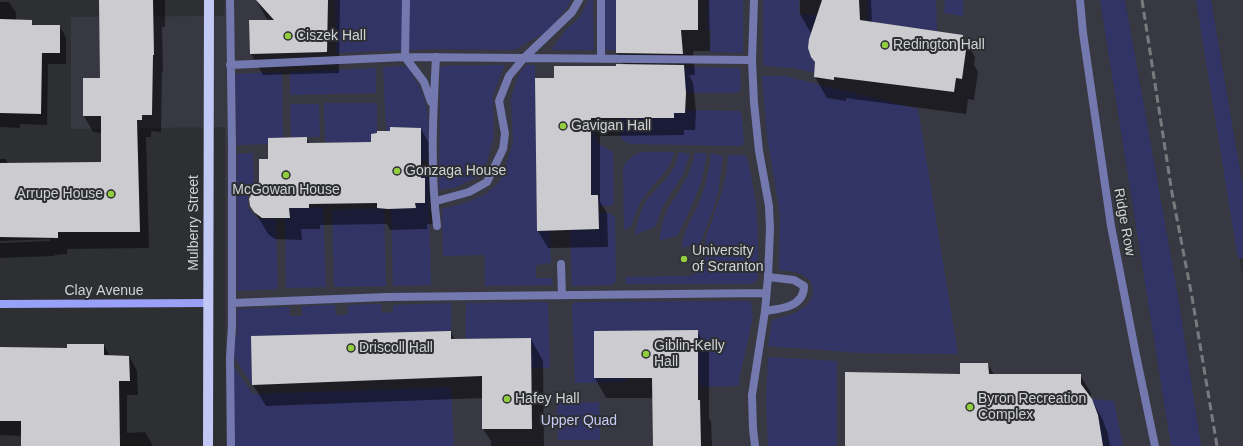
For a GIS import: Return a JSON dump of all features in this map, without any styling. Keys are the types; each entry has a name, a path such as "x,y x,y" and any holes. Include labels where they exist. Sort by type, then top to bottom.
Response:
{"main road":[{"name":"Mulberry Street","path":"208,446 209,0"},
{"name":"Clay Avenue","path":"0,304 208,303"}],"street":[{"path":"230,0 232,146 232,303 230,358 231,446"},
{"path":"406,0 405,57 424,82 430,97 432,113"},
{"path":"440,200 470,192 487,182 503,149 505,134 500,101 509,76 524,58 572,12 579,0"},
{"path":"600,0 600,59"},
{"path":"754,0 752,60 754,103 759,151 769,206 768,277 765,311 752,395 755,446"},
{"name":"Ridge Row","path":"1080,0 1083,33 1111,226 1155,446"},
{"path":"230,65 405,57 752,60"},
{"path":"436,57 432,113 434,200 437,226"},
{"path":"561,264 562,295"},
{"path":"765,311 786,308 801,298 804,292 804,286 800,282 768,277"},
{"path":"232,303 331,298 766,294"}],"shaded area":[{"name":"University of Scranton","path":"225,0 1100,0 1171,446 226,446 225,127 71,129 71,17 224,16"},
{"path":"1125,0 1196,0 1243,280 1243,446 1201,446 1178,296"},
{"path":"1211,0 1243,0 1243,188"}],"green space":[{"path":"335,0 571,0 566,9 548,31 514,50 437,49 336,53"},
{"path":"588,0 593,0 594,50 551,50 566,30 580,17"},
{"path":"601,0 616,0 679,51 601,50"},
{"path":"708,0 743,0 743,53 710,52 711,30 707,30"},
{"path":"763,0 799,0 799,14 821,15 808,48 811,57 815,62 814,73 794,68 765,66 763,63"},
{"path":"867,0 936,0 937,31 867,21"},
{"path":"945,0 963,0 963,16 944,13"},
{"path":"1100,0 1125,0 1178,296 1201,446 1171,446"},
{"path":"1196,0 1211,0 1243,188 1243,258 1238,259"},
{"path":"505,65 493,95 494,136 487,162 477,177 457,187 439,190 440,69 442,66"},
{"path":"526,65 535,65 537,231 550,231 551,263 536,265 536,278 552,278 553,285 485,286 485,255 443,256 442,209 462,204 486,194 499,182 513,142 511,99 518,76"},
{"path":"407,66 424,98 428,116 428,161 421,161 421,128 390,127 390,131 386,131 383,67"},
{"path":"684,67 740,68 741,90 736,93 686,93"},
{"path":"376,68 376,93 290,95 290,72"},
{"path":"282,72 283,138 268,144 237,145 235,74"},
{"path":"762,76 785,76 918,109 958,354 861,353 768,346 772,320 781,318 803,308 810,300 813,291 810,280 806,277 795,272 779,270 780,215 767,135"},
{"path":"324,103 377,103 377,133 371,134 371,143 325,142"},
{"path":"290,104 319,104 320,137 291,137"},
{"path":"686,110 739,111 742,114 744,144 740,146 631,144 621,137 619,118 674,118 674,113 685,113"},
{"path":"591,133 595,134 599,144 613,152 614,203 610,206 598,206 591,195"},
{"path":"642,152 674,152 667,169 642,200 631,227 624,230 623,168 631,158"},
{"path":"679,152 690,154 683,174 662,208 655,227 634,235 641,211 647,199 667,178 675,166"},
{"path":"253,153 254,183 248,192 248,208 258,219 276,219 278,289 237,291 237,154"},
{"path":"695,153 707,153 702,179 695,198 678,235 659,241 662,224 668,208 690,171"},
{"path":"711,153 723,156 718,193 713,210 699,246 682,248 685,232 700,201 708,174"},
{"path":"728,155 745,155 748,160 756,203 758,279 753,284 626,284 625,277 690,276 701,270 706,237 721,195 727,171"},
{"path":"421,167 428,167 431,285 393,286 391,208 416,208 415,203 425,203 425,179 421,178"},
{"path":"323,207 326,287 286,288 285,218 290,217 289,208"},
{"path":"384,208 386,286 334,287 332,210"},
{"path":"598,213 610,213 615,217 616,281 612,285 572,286 570,230 598,229"},
{"path":"747,301 751,303 753,316 739,386 700,387 698,378 698,330 594,331 594,378 625,378 626,382 575,383 572,306 575,302"},
{"path":"548,302 550,368 531,368 531,338 482,338 465,370 466,303"},
{"path":"451,303 451,331 251,336 252,385 234,357 233,338 237,336 237,309 289,307 290,316 302,316 302,306 335,305 336,315 347,315 348,305 381,304 382,313 393,312 393,305"},
{"path":"768,357 837,361 837,446 768,446 766,399"},
{"path":"234,367 253,394 451,387 454,446 234,446"},
{"path":"1092,399 1114,401 1123,446 1101,446 1099,422"},
{"name":"Upper Quad","path":"599,402 600,440 558,440 557,403"}],"building":[{"path":"99,0 153,0 154,55 152,115 142,115 142,120 137,120 140,232 58,232 58,238 0,237 0,163 101,162 101,116 83,116 83,78 100,78"},
{"name":"Ciszek Hall","path":"256,0 328,0 327,52 250,54 249,20 274,20"},
{"path":"616,0 698,0 698,30 681,30 683,54 616,53"},
{"name":"Redington Hall","path":"822,0 859,0 860,20 963,35 961,49 966,50 962,79 956,78 954,92 834,77 834,80 814,77 815,62 811,57 808,48 809,39"},
{"path":"0,19 32,20 32,25 60,25 60,53 42,53 41,114 0,113"},
{"name":"Gavigan Hall","path":"616,64 684,65 686,93 685,113 674,113 674,118 591,118 591,195 598,195 599,229 537,231 535,78 554,78 554,66 616,66"},
{"path":"390,127 421,128 421,178 425,178 425,203 415,203 416,208 388,209 377,208 377,203 309,204 309,208 289,208 290,218 262,218 254,212 250,206 249,199 259,182 259,159 268,159 268,138 307,137 307,143 371,142 371,134 377,133 377,131 390,131"},
{"name":"Giblin-Kelly Hall","path":"698,330 698,400 700,400 701,446 653,446 652,378 594,378 594,331"},
{"name":"Driscoll Hall","path":"451,331 451,339 531,338 532,429 482,429 482,376 252,385 251,336"},
{"path":"67,344 104,344 104,355 129,356 130,381 119,381 120,446 21,446 21,421 0,421 0,347 67,348"},
{"name":"Byron Recreation Complex","path":"960,363 988,363 989,374 1081,374 1081,384 1092,399 1098,415 1103,446 845,446 845,372 960,374"}],"railway":[{"path":"1142,0 1172,193 1192,297 1217,446"}],"place":[{"name":"Ciszek Hall","path":"288,36"},
{"name":"Redington Hall","path":"885,45"},
{"name":"Gavigan Hall","path":"563,126"},
{"name":"Gonzaga House","path":"397,171"},
{"name":"McGowan House","path":"286,175"},
{"name":"Arrupe House","path":"111,194"},
{"name":"University of Scranton","path":"684,259"},
{"name":"Driscoll Hall","path":"351,348"},
{"name":"Giblin-Kelly Hall","path":"646,354"},
{"name":"Hafey Hall","path":"507,399"},
{"name":"Byron Recreation Complex","path":"970,407"}]}
